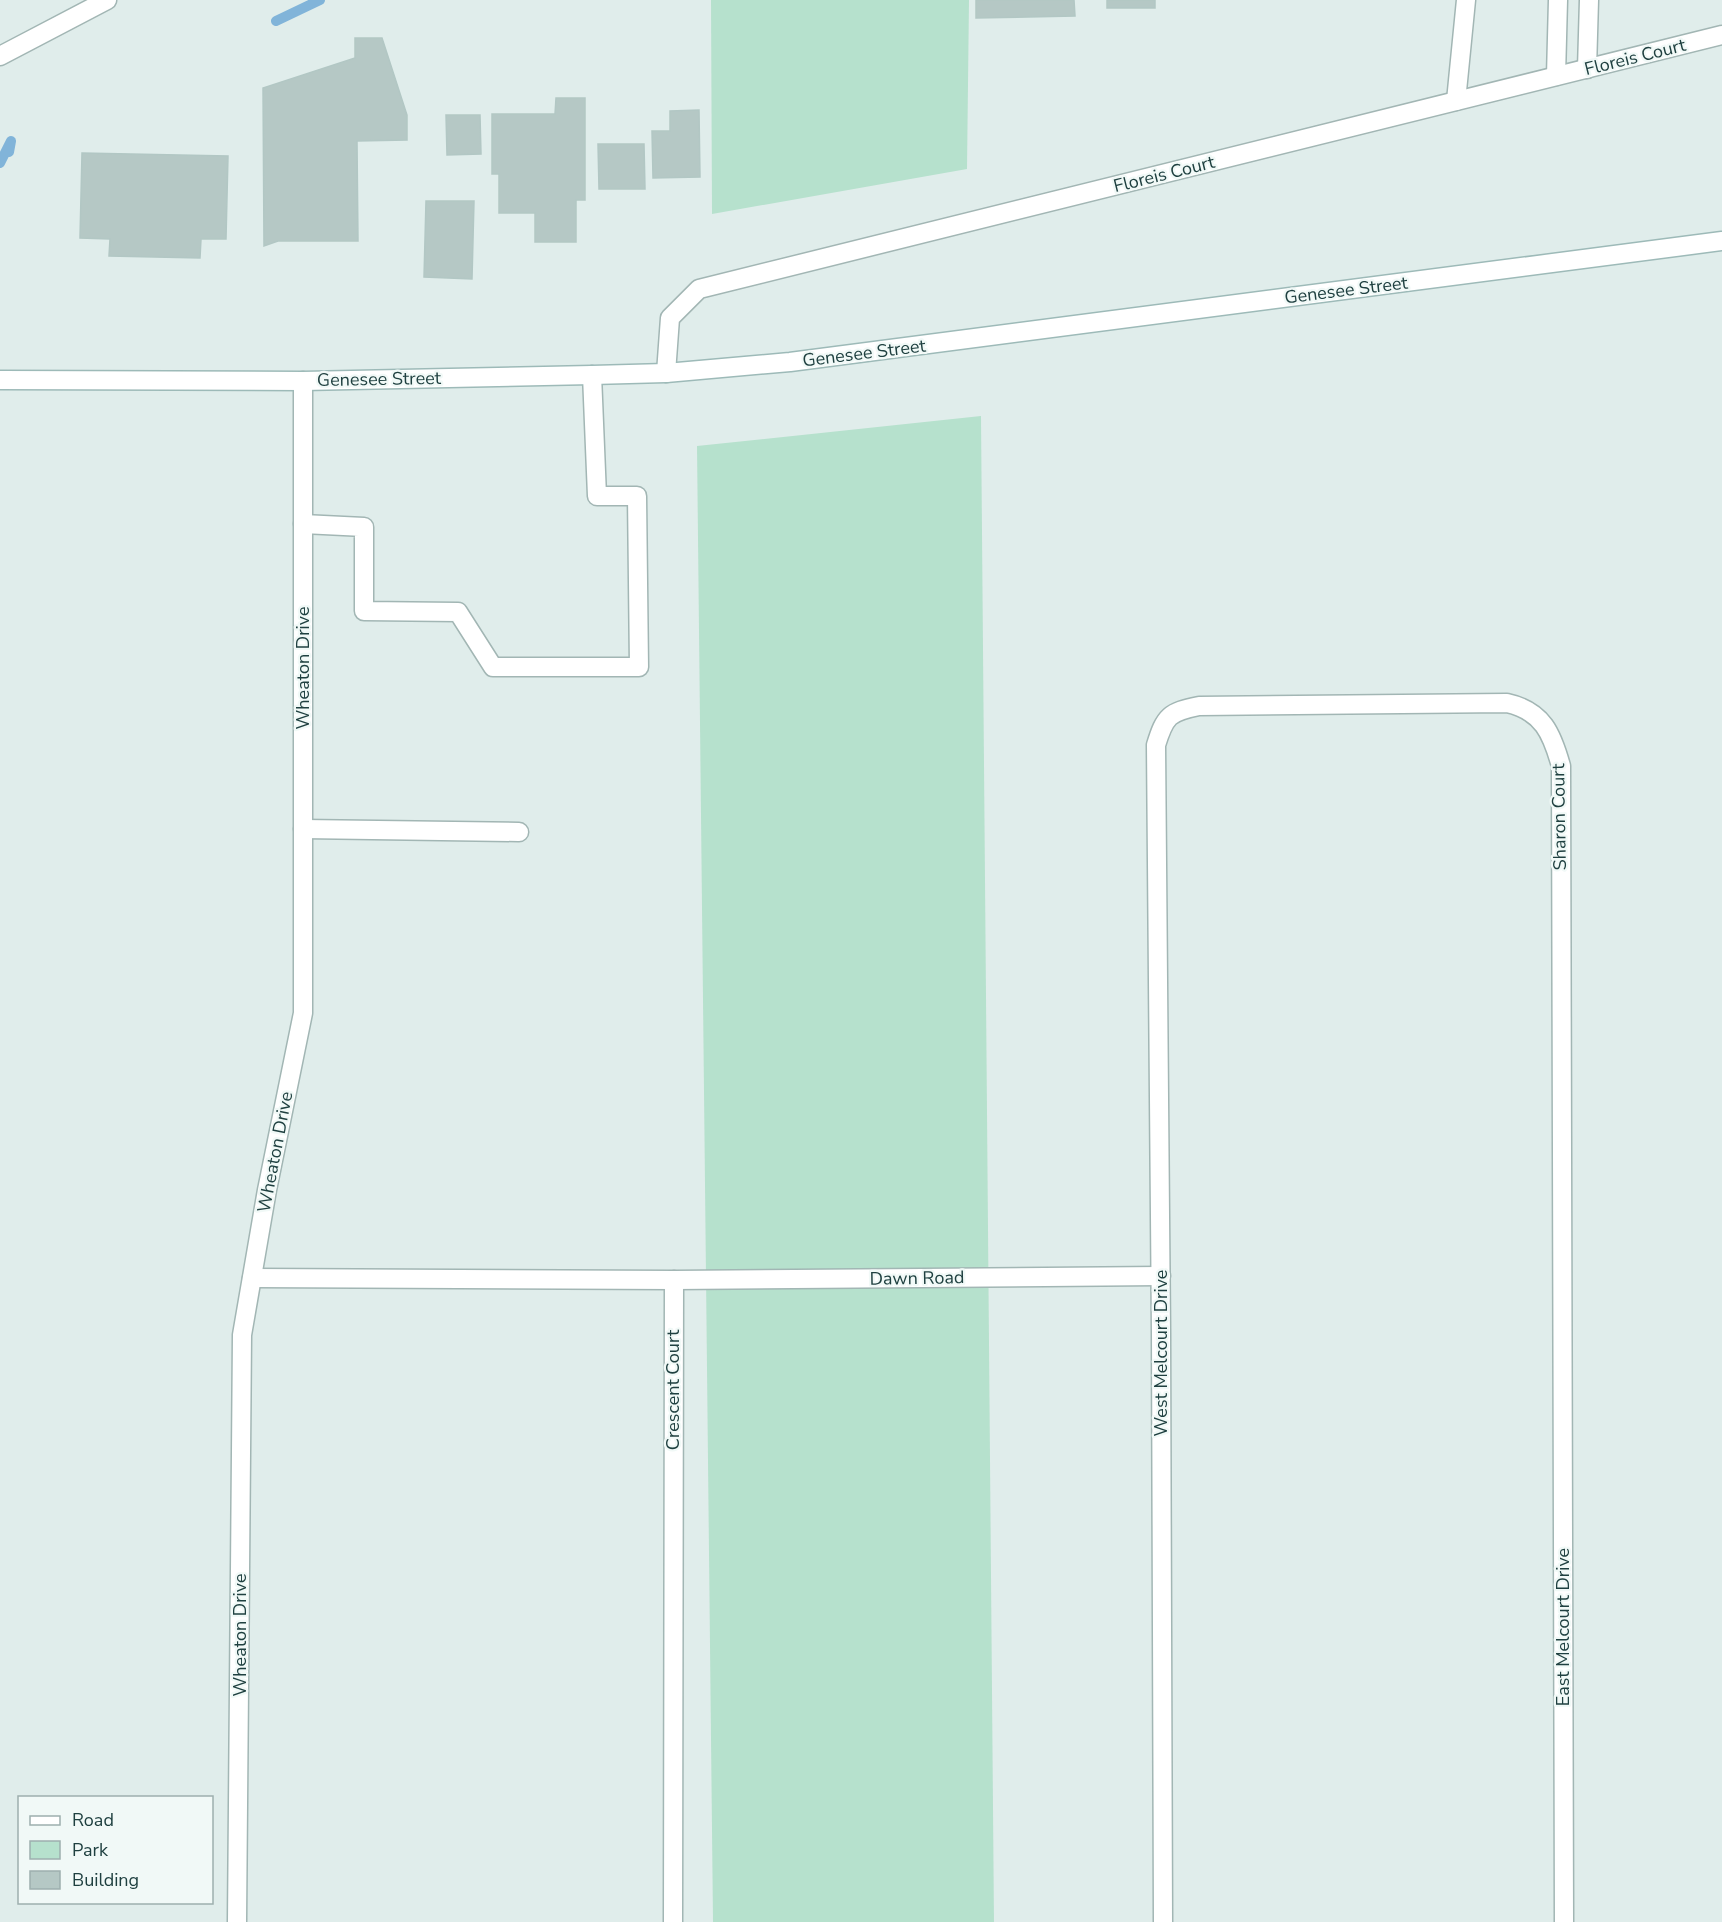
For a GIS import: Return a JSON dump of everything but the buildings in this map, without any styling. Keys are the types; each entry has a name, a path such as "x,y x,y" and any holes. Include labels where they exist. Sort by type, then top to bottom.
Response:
{"street":[{"path":"0,56 108,0"},
{"path":"1456,101 1466,0"},
{"path":"1556,76 1558,0"},
{"path":"1587,69 1589,0"},
{"name":"Floreis Court","path":"666,374 670,318 699,289 1722,35"},
{"name":"Genesee Street","path":"0,380 303,381 666,374 790,362 1722,241"},
{"path":"303,524 364,527 364,611 458,612 494,667 639,667 637,496 597,496 592,375"},
{"name":"Wheaton Drive","path":"237,1922 242,1335 303,1014 303,381"},
{"name":"Sharon Court","path":"1156,784 1155,756 1162,725 1176,711 1199,706 1507,703 1518,706 1539,718 1554,739 1561,766 1562,1332"},
{"name":"West Melcourt Drive","path":"1156,784 1161,1276 1163,1922"},
{"path":"303,829 519,832"},
{"name":"Dawn Road","path":"674,1280 1161,1276"},
{"path":"252,1278 674,1280"},
{"name":"Crescent Court","path":"673,1922 674,1280"},
{"name":"East Melcourt Drive","path":"1562,1332 1564,1922"}],"green space":[{"path":"711,0 969,0 967,169 712,214"},
{"path":"981,416 994,1922 713,1922 697,446"}],"waterway":[{"path":"276,21 320,0"},
{"path":"0,163 11,141 9,152"}]}
